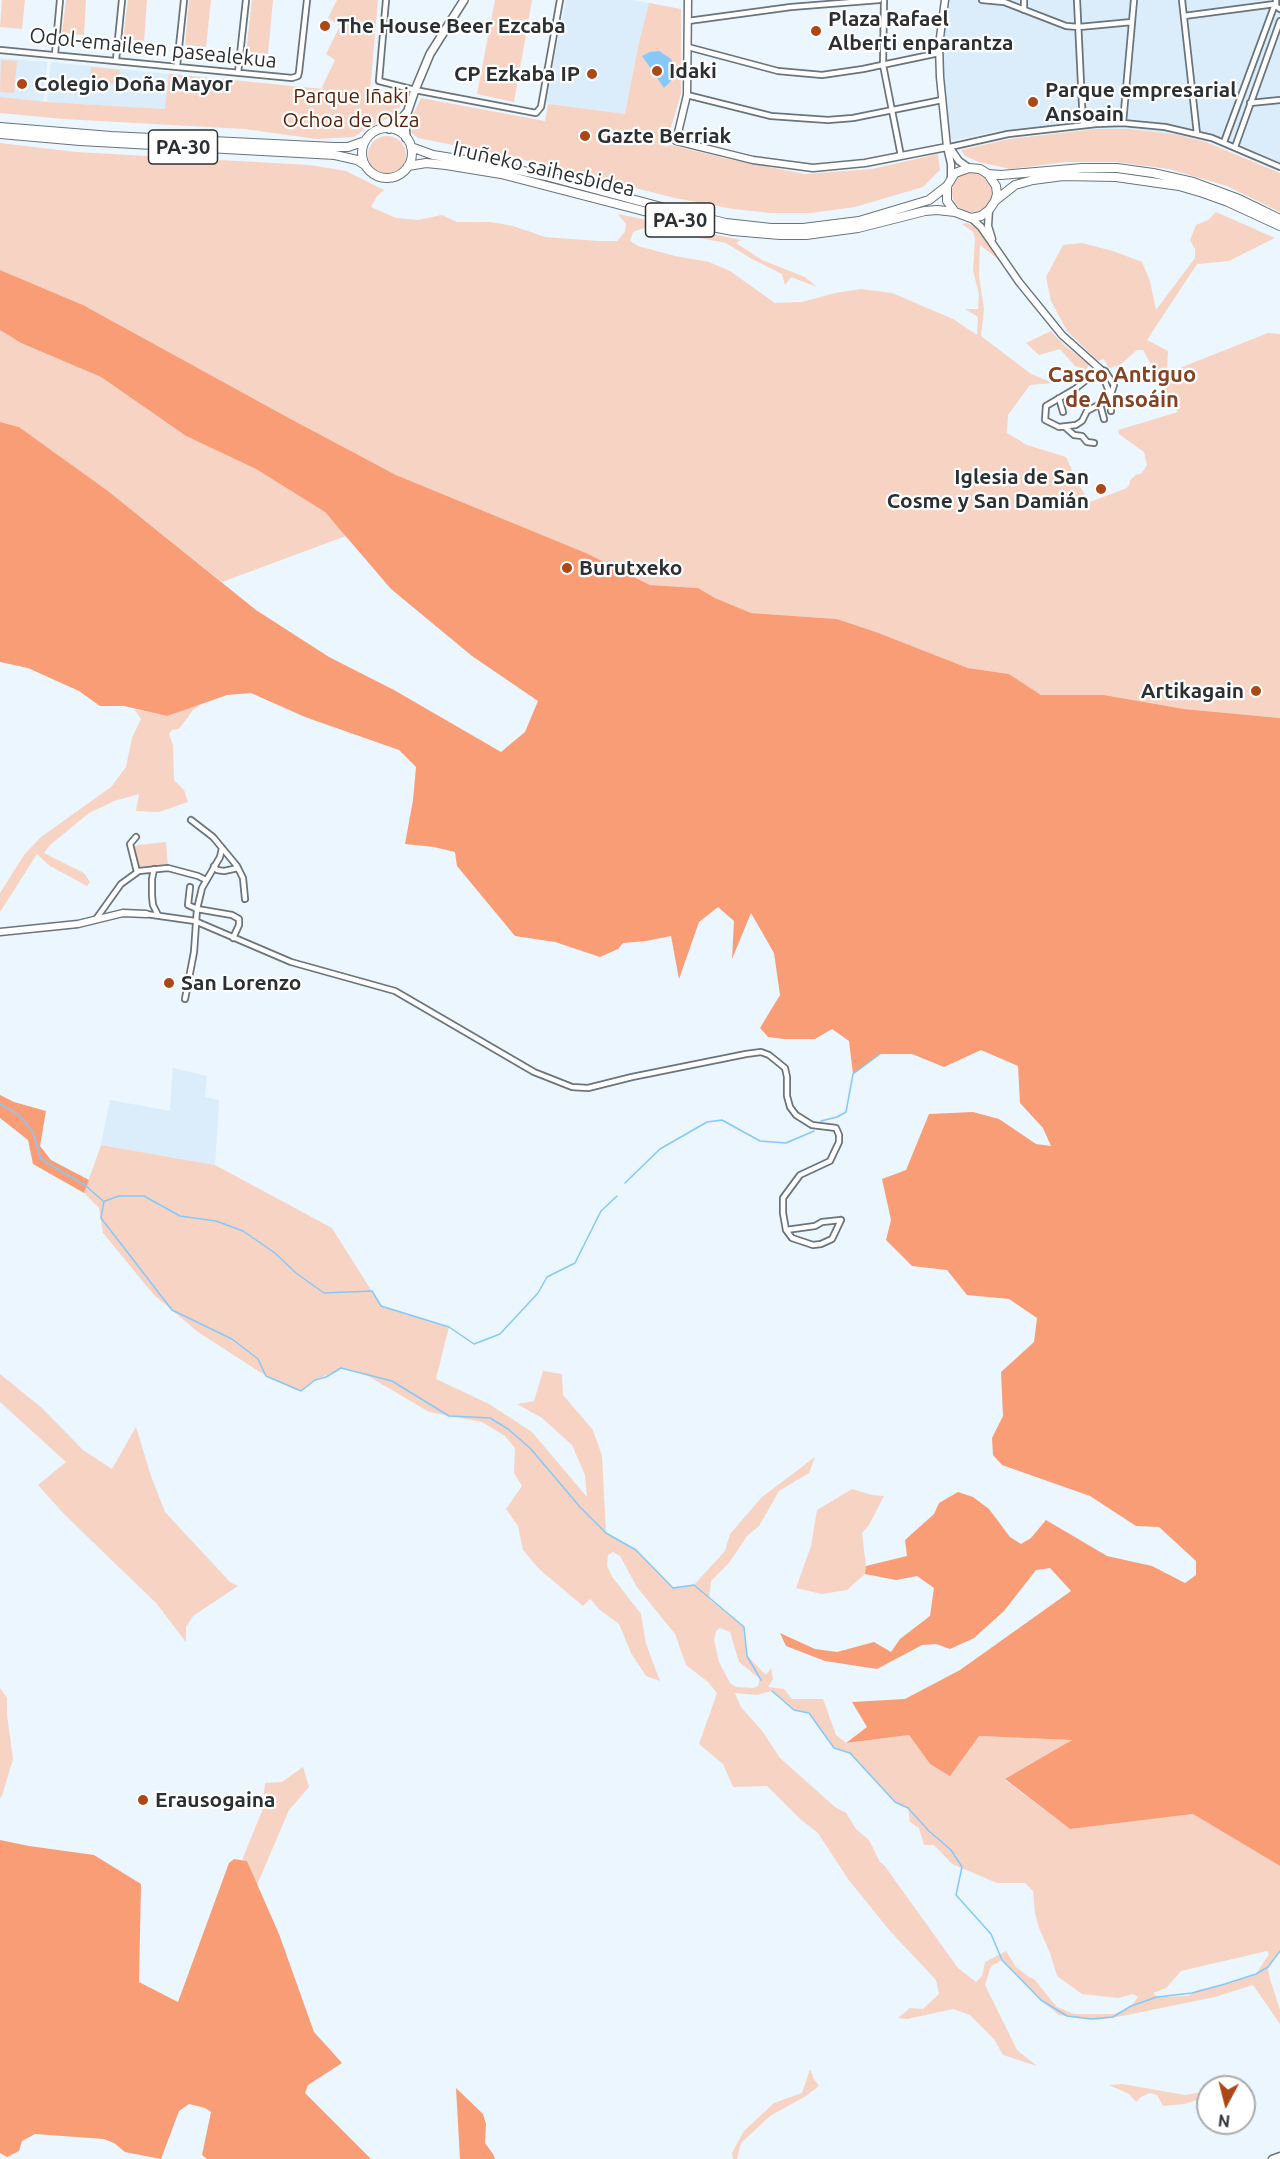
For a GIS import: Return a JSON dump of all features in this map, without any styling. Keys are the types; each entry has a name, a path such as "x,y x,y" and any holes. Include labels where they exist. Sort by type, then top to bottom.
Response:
{"highway":[{"name":"PA-30","path":"0,127 111,136 334,147 348,147 365,141 375,131 389,129"},
{"path":"389,129 401,133 411,147 411,160 408,166"},
{"name":"PA-30","path":"0,134 80,141 335,155 357,160 376,175 390,178 397,176 408,166"},
{"path":"365,141 362,157 365,165"},
{"name":"Iruñeko saihesbidea","path":"411,147 433,155 546,176 726,223 771,228 803,228 859,221 929,200 947,186"},
{"name":"Iruñeko saihesbidea","path":"408,166 426,163 501,174 686,222 733,231 780,235 806,235 858,228 925,211 955,212"},
{"path":"955,212 947,201 947,186 955,173 969,168 980,169 988,174 996,186 995,201"},
{"path":"988,174 1014,175 1082,168 1117,168 1153,173 1218,190 1280,219"},
{"path":"971,218 981,216 989,210 995,201 1015,185 1064,176 1116,177 1179,186 1203,193 1280,226"},
{"name":"PA-30","path":"955,212 971,218"}],"main road":[{"path":"406,138 405,119 430,54 464,0"},
{"path":"389,129 398,123 408,111"}],"street":[{"path":"55,54 60,0"},
{"path":"116,60 122,0"},
{"path":"177,66 184,0"},
{"path":"238,73 246,0"},
{"name":"Odol-emaileen pasealekua","path":"0,50 292,78 298,76 307,0"},
{"path":"386,0 379,81 415,90 539,112 560,0"},
{"path":"688,0 687,95 676,141 753,160 813,168 845,166 1008,134 1083,125 1149,124 1224,142 1280,167"},
{"path":"688,21 791,7 879,0"},
{"path":"884,0 883,65 901,156"},
{"path":"945,0 939,53 951,178"},
{"path":"982,0 1004,3 1066,26 1132,22"},
{"path":"1024,0 1024,10"},
{"path":"1077,0 1083,125"},
{"path":"1122,123 1134,0"},
{"path":"1182,0 1197,134"},
{"path":"1184,16 1276,2"},
{"path":"1276,2 1280,9"},
{"path":"1224,142 1276,2"},
{"path":"1235,147 1280,21"},
{"path":"688,47 791,73 822,75 845,73 939,53"},
{"path":"687,95 771,116 796,119 845,119 942,100"},
{"path":"1250,103 1280,100"},
{"path":"948,147 959,161 969,168"},
{"path":"989,210 990,235 999,254"},
{"path":"971,218 981,227 999,254 1062,335 1100,369 1108,385 1111,411"},
{"path":"1100,369 1075,389 1046,406 1045,420 1065,427 1082,421 1087,411 1106,402 1110,397"},
{"path":"1059,399 1063,412"},
{"path":"1100,404 1104,419"},
{"path":"1065,427 1074,435 1082,436 1087,442 1094,442"},
{"path":"191,820 213,837 238,868 243,878 245,899"},
{"path":"136,837 130,844 137,872"},
{"path":"185,999 194,952 196,909 206,880 220,857 222,848"},
{"path":"214,866 217,870 224,871 238,868"},
{"path":"154,868 152,896 153,905 159,916"},
{"path":"96,920 121,884 137,872 168,868 206,880"},
{"path":"190,887 188,905 196,909 232,915 239,919 239,926 233,938"},
{"path":"0,932 64,926 123,913 195,921 291,962 395,991 534,1072 572,1088 588,1088 632,1077 761,1052 769,1055 785,1068 787,1096 790,1107 796,1115 812,1125 836,1128 839,1135 839,1142 830,1161 800,1175 783,1197 786,1230 792,1238 813,1245 832,1239 841,1220 786,1230"},
{"path":"1272,2159 1280,2157"}],"shaded area":[{"name":"CP Ezkaba IP","path":"566,0 633,0 649,3 625,114 548,104 546,100"},
{"path":"945,0 1280,0 1280,170 1216,143 1135,129 996,131 954,140 946,139 939,45"},
{"name":"Colegio Doña Mayor","path":"0,58 47,62 43,102 0,97"},
{"path":"51,62 169,74 166,109 47,102"},
{"path":"0,270 83,305 396,475 586,553 650,585 698,588 751,613 837,619 968,668 1009,674 1041,695 1104,695 1184,709 1280,718 1280,1866 1193,1814 1070,1829 1005,1779 1072,1740 979,1736 950,1776 930,1764 909,1735 846,1743 867,1727 852,1702 905,1699 960,1670 1071,1591 1050,1568 1036,1570 1004,1611 974,1638 950,1649 936,1644 922,1645 877,1669 825,1661 786,1646 780,1633 815,1649 837,1652 874,1642 891,1652 900,1639 930,1616 934,1588 917,1576 896,1580 865,1574 866,1566 907,1556 905,1540 934,1514 939,1503 958,1492 973,1497 989,1509 1010,1537 1021,1544 1031,1538 1046,1520 1107,1556 1152,1566 1185,1583 1196,1575 1196,1561 1159,1527 1136,1526 1090,1496 1002,1465 993,1455 992,1438 1003,1416 1001,1372 1034,1342 1037,1318 1009,1299 967,1295 947,1270 912,1266 886,1240 891,1220 882,1179 906,1170 929,1114 973,1112 999,1119 1036,1144 1051,1146 1043,1128 1020,1103 1018,1066 981,1050 944,1067 912,1054 880,1054 853,1074 849,1041 832,1029 815,1039 784,1039 768,1037 760,1028 780,995 774,953 751,913 732,959 734,921 718,907 699,922 679,979 671,936 623,943 618,949 600,957 555,942 515,936 457,866 455,852 405,844 416,767 399,750 305,717 251,693 227,695 167,716 124,706 100,706 79,691 28,668 0,662 0,422 19,427 108,491 256,610 329,657 394,690 501,752 525,732 538,701 472,656 391,589 325,512 256,469 186,436 101,377 21,343 0,330"},
{"path":"173,1068 207,1076 205,1097 219,1100 215,1165 101,1145 110,1100 170,1111"},
{"path":"0,1095 14,1102 46,1111 40,1146 51,1160 89,1180 84,1193 33,1164 28,1140 0,1118"},
{"path":"0,1840 94,1855 141,1884 139,1982 178,2002 229,1863 234,1859 247,1861 279,1934 314,2032 342,2063 308,2085 305,2093 371,2159 207,2159 202,2155 211,2112 189,2104 179,2111 161,2159 125,2152 114,2143 104,2139 35,2134 22,2141 19,2151 7,2157 0,2153"},
{"path":"456,2088 483,2114 486,2124 485,2143 495,2159 460,2159"}],"green space":[{"path":"2,0 25,0 22,29 0,27"},
{"path":"66,0 86,0 84,35 62,33"},
{"path":"128,0 147,0 144,41 123,39"},
{"path":"189,0 211,0 206,47 185,45"},
{"path":"252,0 273,0 268,54 246,52"},
{"name":"Parque Iñaki Ochoa de Olza","path":"337,0 378,0 370,91 404,100 394,116 368,127 354,137 317,139 244,129 0,113 0,97 165,109 169,74 323,89 335,60 326,54 340,26 328,18"},
{"path":"495,0 532,0 514,102 477,94"},
{"path":"649,3 681,9 681,94 665,147 671,145 805,174 872,169 938,154 940,170 923,187 855,207 811,213 771,213 733,209 675,198 508,156 418,138 412,133 411,130 415,129 412,117 421,98 545,121 548,104 625,114"},
{"path":"1,60 17,61 14,93 0,92"},
{"path":"91,67 120,70 118,85 89,82"},
{"path":"1095,129 1129,129 1178,135 1206,142 1280,173 1280,212 1227,186 1169,169 1116,162 1066,162 1010,169 979,162 965,156 961,150 1010,139"},
{"path":"387,136 401,141 406,155 401,169 387,174 373,169 368,155 373,141"},
{"path":"0,143 76,152 309,165 346,171 384,190 377,196 371,207 396,218 418,220 442,215 457,222 491,222 513,226 545,237 617,241 625,232 626,224 618,214 741,240 736,243 762,260 805,277 817,287 791,277 785,285 782,274 726,243 644,228 633,232 630,241 638,246 709,262 730,271 775,303 802,302 861,289 892,293 953,319 977,335 978,317 965,309 978,309 979,294 973,271 975,239 973,232 962,224 967,223 977,228 999,260 980,245 979,276 984,309 981,336 1031,374 1053,383 1030,385 1008,415 1007,433 1027,445 1066,457 1090,502 1127,488 1130,480 1142,473 1147,465 1144,452 1119,434 1118,430 1178,412 1143,350 1137,350 1120,365 1109,368 1104,359 1098,361 1067,331 1051,301 1046,277 1063,245 1082,243 1142,262 1150,281 1156,310 1195,258 1195,249 1190,240 1196,225 1208,220 1216,212 1275,238 1229,261 1197,264 1147,340 1168,351 1167,373 1268,333 1280,334 1280,718 1184,709 1104,695 1041,695 1009,674 968,668 837,619 751,613 698,588 650,585 586,553 396,475 83,305 0,270"},
{"path":"972,172 986,178 992,192 986,206 972,212 958,206 952,192 958,178"},
{"path":"0,330 21,343 101,377 186,436 256,469 325,512 346,536 222,582 108,491 19,427 0,422"},
{"path":"1051,331 1064,345 1089,364 1086,370 1075,366 1060,349 1039,355 1026,343"},
{"path":"204,702 193,710 179,729 172,730 169,734 173,745 174,780 184,790 188,802 159,812 136,811 139,794 114,801 89,813 50,845 44,853 84,873 90,882 87,886 50,866 37,854 0,912 0,893 24,855 41,837 111,787 126,767 132,738 141,719 134,709 167,716"},
{"path":"166,842 168,868 139,871 133,847"},
{"path":"101,1145 215,1165 332,1228 381,1306 449,1327 436,1379 489,1404 532,1432 587,1497 585,1475 572,1445 542,1418 517,1404 534,1401 543,1371 562,1374 563,1395 593,1430 602,1456 606,1533 636,1550 673,1588 694,1585 725,1551 730,1534 762,1497 815,1457 809,1473 779,1491 759,1526 747,1536 729,1563 711,1581 709,1599 744,1627 747,1656 766,1675 771,1668 773,1679 768,1687 784,1689 792,1699 823,1699 836,1735 846,1743 909,1735 930,1764 979,1736 1073,1740 1005,1780 1070,1829 1193,1814 1280,1866 1280,1951 1268,1968 1280,2010 1280,2024 1253,1985 1215,1997 1097,2020 1059,2015 1002,1960 991,1966 985,1985 1017,2050 1037,2066 1003,2055 994,2039 970,2015 953,2009 907,2019 898,2018 910,2008 923,2009 939,1994 936,1980 890,1931 848,1879 818,1833 800,1819 767,1786 733,1787 723,1764 699,1744 717,1693 708,1682 686,1665 675,1634 637,1587 620,1556 613,1552 608,1555 607,1566 613,1578 641,1614 646,1644 660,1681 646,1676 631,1653 619,1624 600,1610 590,1599 583,1606 539,1569 523,1550 518,1526 506,1509 522,1486 514,1473 515,1448 505,1436 482,1422 429,1412 363,1373 342,1368 315,1380 301,1391 266,1376 198,1332 154,1295 103,1233 99,1208 84,1193","holes":["720,1628 730,1632 739,1662 760,1679 758,1686 754,1688 736,1687 730,1683 719,1662 714,1640 716,1631","772,1691 794,1710 809,1713 834,1748 850,1753 895,1802 908,1808 910,1822 919,1828 924,1845 934,1845 952,1864 997,1883 1025,1883 1033,1891 1039,1928 1057,1976 1082,1994 1118,1998 1133,1994 1138,1997 1131,2006 1115,2014 1074,2014 1057,2007 1034,1979 1016,1967 1006,1951 985,1962 982,1976 976,1982 958,1968 880,1862 869,1840 856,1829 846,1813 835,1807 780,1758 763,1732 741,1707 735,1693 757,1695","1267,1951 1269,1954 1256,1974 1231,1983 1198,1990 1187,1996 1157,1997 1153,1993 1166,1988 1181,1971"]},
{"path":"0,1374 42,1408 83,1450 112,1469 136,1427 165,1512 230,1582 238,1586 193,1616 186,1627 186,1642 156,1603 65,1515 38,1485 66,1462 0,1402"},
{"path":"852,1489 884,1496 869,1525 862,1533 865,1574 847,1590 822,1594 796,1588 811,1546 817,1510"},
{"path":"0,1688 7,1698 13,1759 0,1798"},
{"path":"303,1767 309,1787 289,1810 257,1885 247,1861 242,1860 262,1811 265,1783 282,1782"},
{"path":"810,2069 819,2086 770,2116 741,2143 737,2159 733,2159 732,2153 744,2131 774,2103 802,2093"},
{"path":"1122,2084 1185,2095 1196,2093 1196,2100 1163,2106 1157,2095 1150,2093 1136,2102 1129,2094 1109,2085"}],"water":[{"path":"659,51 671,59 674,66 672,80 664,88 655,75 656,71 652,70 642,56"}],"waterway":[{"path":"821,1121 846,1112 853,1074 880,1054"},
{"path":"0,1104 19,1115 33,1132 41,1159 86,1186 103,1201"},
{"path":"625,1183 660,1149 707,1122 722,1120 760,1141 786,1143 814,1131"},
{"path":"105,1201 119,1196 144,1196 180,1216 216,1221 243,1231 275,1253 296,1273 324,1293 372,1291 381,1306 449,1327 474,1344 500,1334 538,1293 547,1277 575,1263 601,1211 617,1196"},
{"path":"104,1201 101,1218 172,1310 232,1339 258,1359 266,1376 301,1391 315,1380 326,1377 341,1368 392,1381 449,1416 490,1418 508,1429 530,1448 580,1507 606,1533 636,1550 673,1588 694,1585 744,1627 747,1656 761,1680"},
{"path":"772,1691 794,1710 809,1713 834,1748 850,1753 895,1802 908,1808 951,1850 962,1867 956,1895 991,1934 1002,1960 1041,2000 1067,2016 1091,2019 1113,2017 1131,2006 1157,1997 1192,1993 1225,1984 1256,1974 1268,1967 1280,1951"}],"place":[{"name":"The House Beer Ezcaba","path":"325,26"},
{"name":"Plaza Rafael Alberti enparantza","path":"816,31"},
{"name":"Idaki","path":"657,71"},
{"name":"CP Ezkaba IP","path":"592,74"},
{"name":"Colegio Doña Mayor","path":"22,84"},
{"name":"Parque empresarial Ansoain","path":"1033,102"},
{"name":"Gazte Berriak","path":"585,136"},
{"name":"Iglesia de San Cosme y San Damián","path":"1101,489"},
{"name":"Burutxeko","path":"567,568"},
{"name":"Artikagain","path":"1256,691"},
{"name":"San Lorenzo","path":"169,983"},
{"name":"Erausogaina","path":"143,1800"}],"district":[{"name":"Casco Antiguo de Ansoáin","path":"1122,388"}]}
